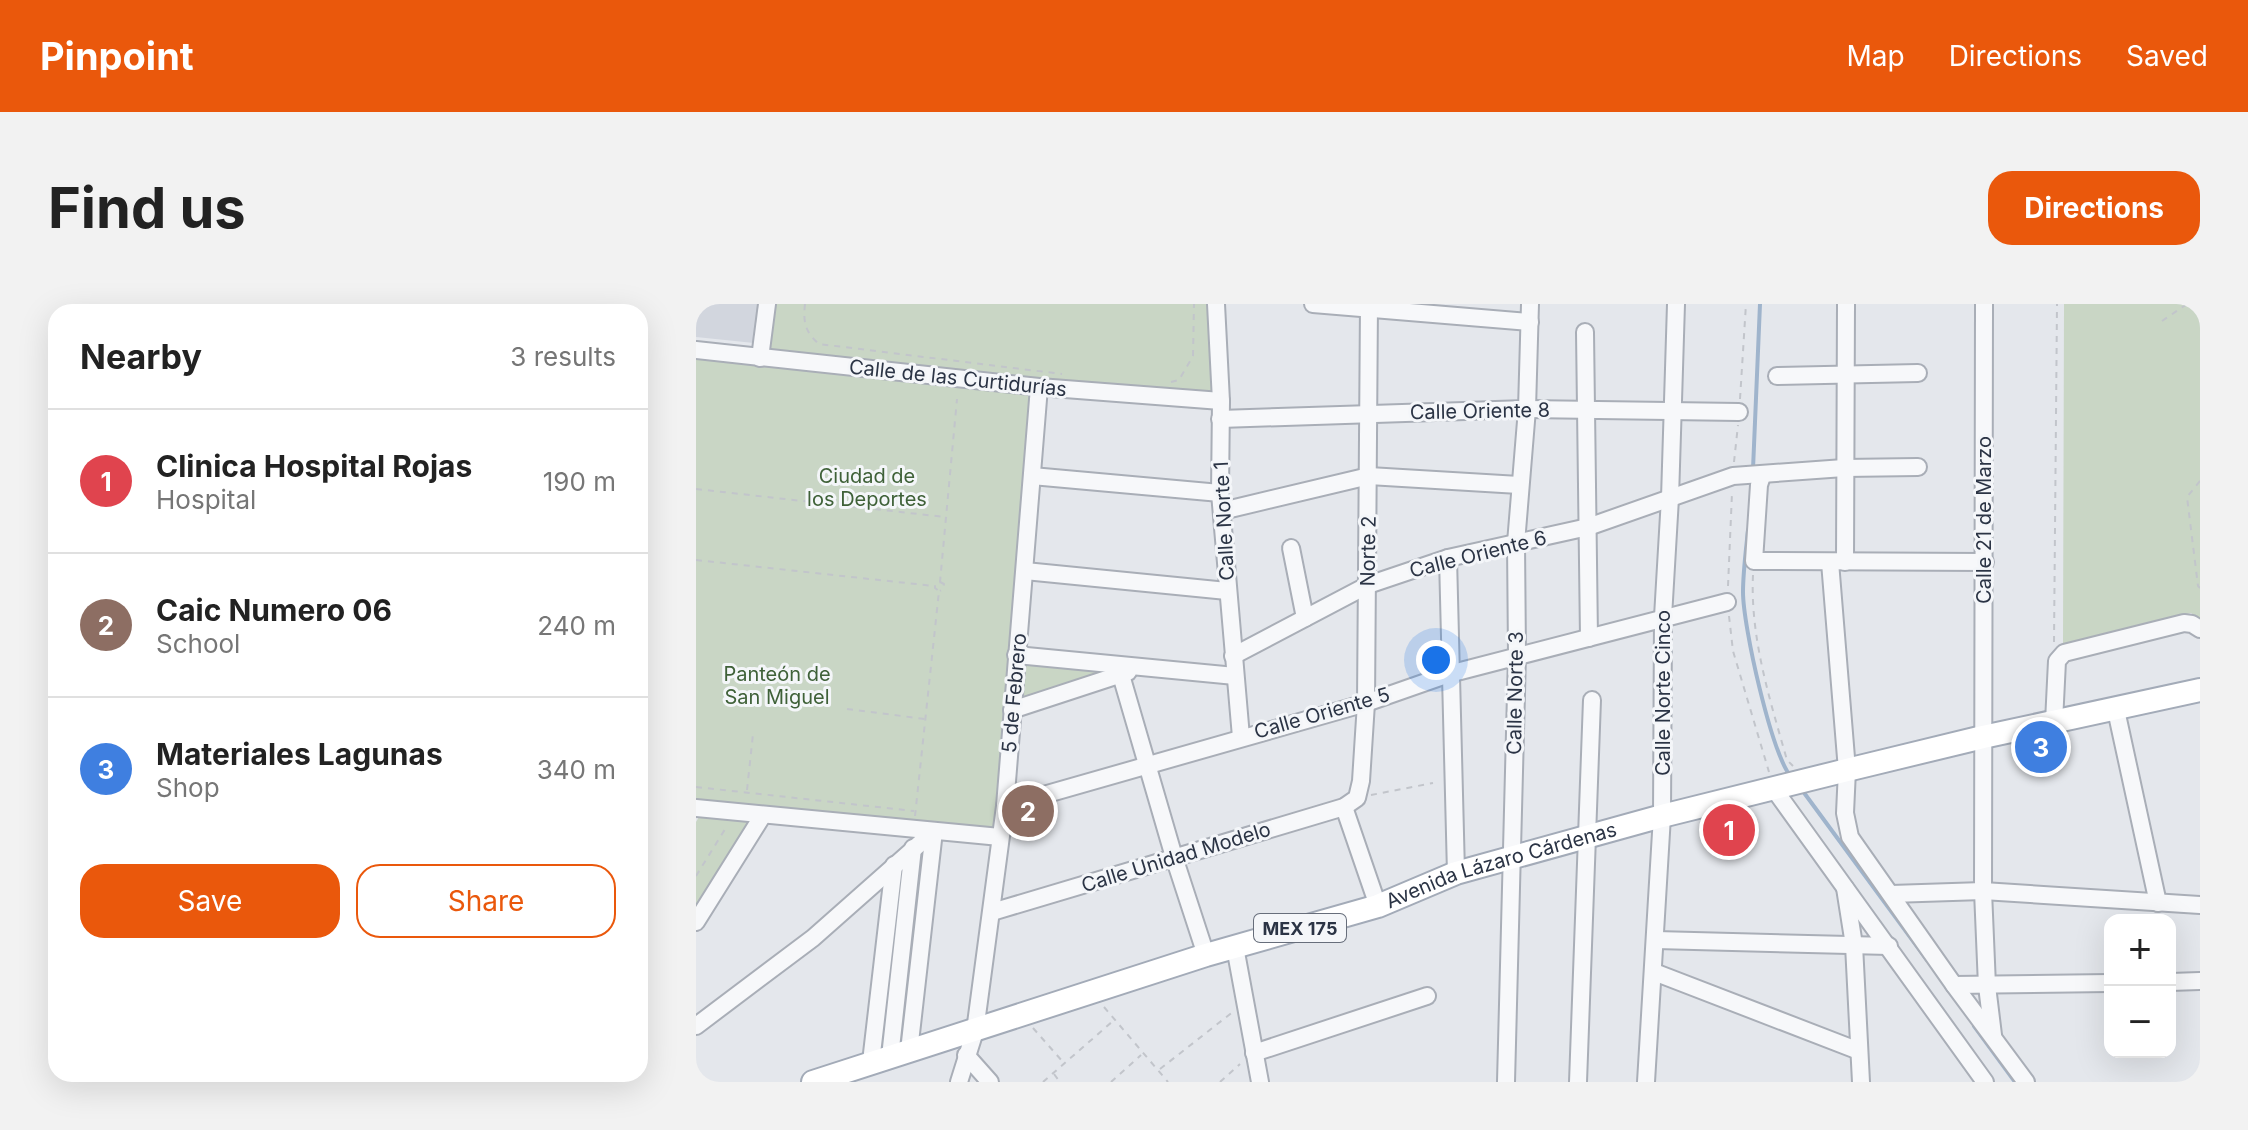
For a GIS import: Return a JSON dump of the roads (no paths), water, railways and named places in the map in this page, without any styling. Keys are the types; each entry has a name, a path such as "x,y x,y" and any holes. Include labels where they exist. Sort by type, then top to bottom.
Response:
{"main road":[{"name":"Avenida Lázaro Cárdenas","path":"820,1081 1235,947 1378,906 1456,873 1662,816 1847,770 2200,690"}],"street":[{"path":"760,358 767,304"},
{"name":"Calle Norte 1","path":"1218,304 1220,493 1241,737"},
{"path":"1313,304 1369,306 1530,322"},
{"name":"Calle Norte 3","path":"1506,1082 1517,655 1516,543 1527,409 1530,304"},
{"name":"Calle Norte Cinco","path":"1646,1082 1662,816 1663,617 1676,304"},
{"path":"1846,304 1844,468 1838,562 1847,770 1845,813 1850,837 2026,1082"},
{"name":"Calle 21 de Marzo","path":"1984,304 1983,891 1987,986 1993,1035"},
{"name":"Norte 2","path":"1351,802 1361,781 1366,703 1369,306"},
{"path":"1585,332 1589,638"},
{"name":"Calle de las Curtidurías","path":"696,350 1039,387 1221,401"},
{"path":"1777,376 1918,373"},
{"name":"5 de Febrero","path":"959,1082 975,1031 1005,806 1039,387"},
{"name":"Calle Oriente 8","path":"1220,419 1527,409 1739,412"},
{"name":"Calle Oriente 6","path":"1233,656 1368,585 1448,558 1588,527 1670,498 1748,476 1844,468 1918,467"},
{"path":"1032,476 1220,493"},
{"path":"1222,511 1369,476 1519,485"},
{"path":"1748,476 1759,485 1754,561 1985,562"},
{"path":"1291,548 1305,618"},
{"path":"1448,558 1456,873"},
{"path":"1025,571 1227,591"},
{"name":"Calle Oriente 5","path":"1005,806 1366,703 1449,674 1727,602"},
{"path":"2054,722 2057,661 2064,653 2184,623 2200,629"},
{"path":"1016,655 1235,676"},
{"path":"1012,710 1139,667"},
{"path":"1121,675 1204,949"},
{"path":"1578,1082 1592,700"},
{"path":"2116,710 2158,903"},
{"path":"1794,784 1845,886 1985,1082"},
{"path":"1351,802 1378,906"},
{"name":"Calle Unidad Modelo","path":"992,912 1351,802"},
{"path":"696,808 1000,837"},
{"path":"696,922 763,815"},
{"path":"696,1026 813,938 934,831"},
{"path":"890,1057 934,831"},
{"path":"890,1057 913,848"},
{"path":"890,1057 894,865"},
{"path":"1845,886 1854,945 1861,1082"},
{"path":"1891,894 1983,891 2200,905"},
{"path":"1656,940 1889,946"},
{"path":"1235,947 1260,1082"},
{"path":"1654,972 1859,1051"},
{"path":"2176,982 2200,981"},
{"path":"1954,985 2104,983"},
{"path":"1254,1053 1427,996"},
{"path":"966,1055 990,1082"}],"waterway":[{"path":"1753,469 1760,304"},
{"path":"1748,530 1743,592 1748,632 1767,716 1791,777"},
{"path":"1802,790 1927,960"},
{"path":"1974,1026 2015,1082"}],"place":[{"name":"Materiales Lagunas","path":"2041,747"},
{"name":"Caic Numero 06","path":"1028,811"},
{"name":"Clinica Hospital Rojas","path":"1729,830"}],"park label":[{"name":"Ciudad de los Deportes","path":"867,488"},
{"name":"Panteón de San Miguel","path":"777,686"}]}
